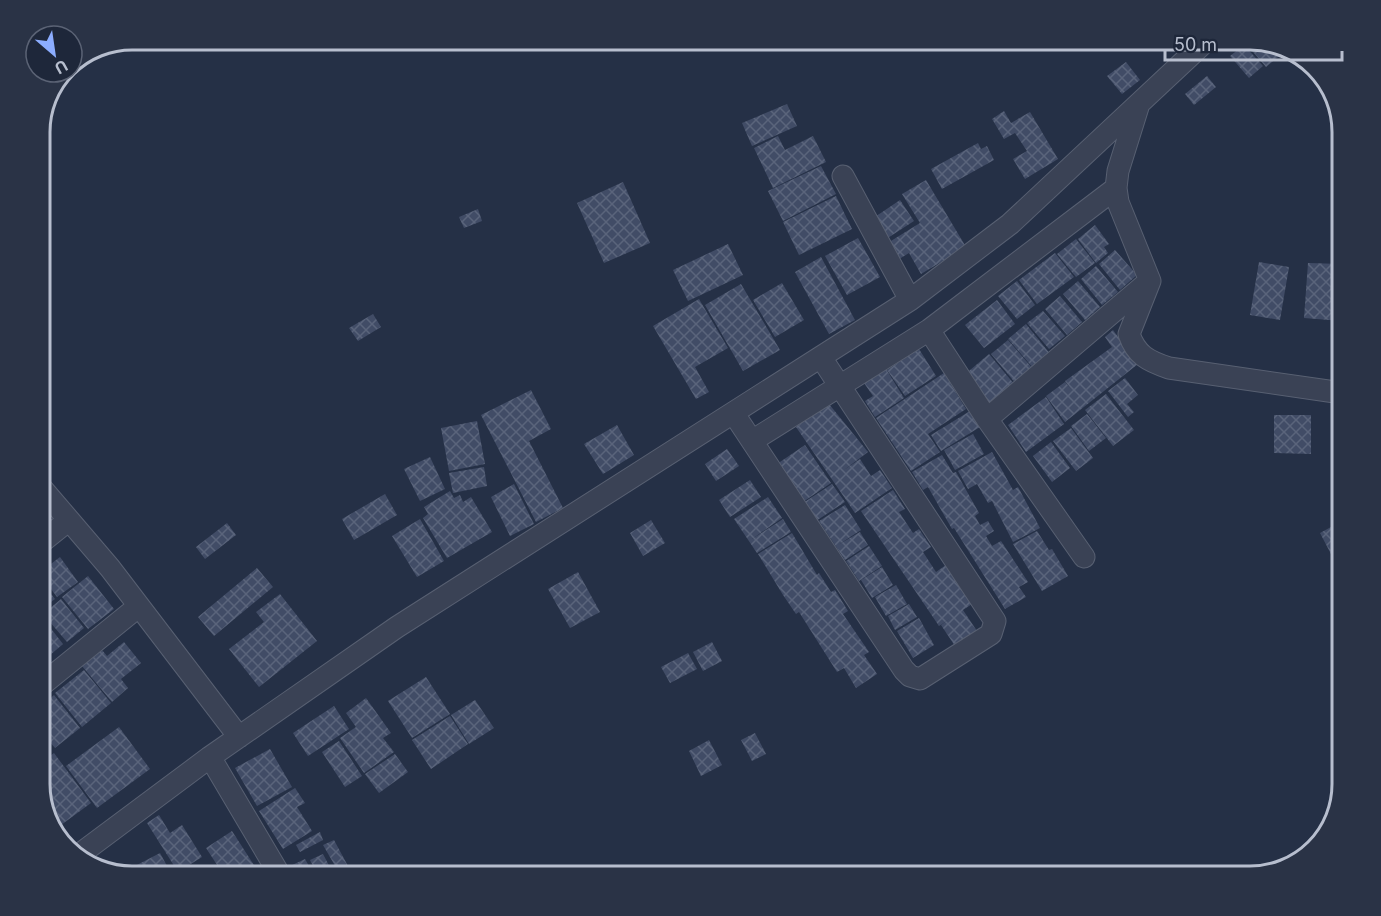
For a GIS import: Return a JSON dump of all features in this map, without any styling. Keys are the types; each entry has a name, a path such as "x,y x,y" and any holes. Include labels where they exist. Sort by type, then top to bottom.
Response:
{"street":[{"path":"84,851 210,757 397,627 822,359 910,300 1010,225 1197,50"},
{"path":"1138,107 1116,188 1118,202 1150,281 1130,334 1137,352 1150,362 1189,371 1332,392"},
{"path":"843,176 910,300"},
{"path":"752,441 929,330 1116,188"},
{"path":"987,419 1150,281"},
{"path":"929,330 987,419 1084,557"},
{"path":"734,414 904,670 910,676 920,679 991,634 995,621 822,359"},
{"path":"50,498 139,606 239,737"},
{"path":"50,535 69,520"},
{"path":"50,678 139,606"},
{"path":"210,757 274,866"}],"building":[{"path":"1238,50 1249,50 1263,66 1249,78 1230,56"},
{"path":"1252,50 1266,51 1280,55 1266,67"},
{"path":"1126,62 1140,80 1122,94 1107,76"},
{"path":"1207,76 1216,87 1194,105 1185,94"},
{"path":"787,104 797,126 752,146 742,123"},
{"path":"1004,111 1011,123 1030,112 1058,159 1025,179 1013,159 1027,151 1015,133 1004,139 992,119"},
{"path":"778,136 785,150 813,136 826,162 773,188 754,148"},
{"path":"978,143 981,149 987,146 994,160 942,189 931,169"},
{"path":"821,166 836,194 783,221 768,191"},
{"path":"926,180 966,247 921,274 909,253 896,261 886,244 920,223 902,194"},
{"path":"623,182 650,243 604,263 577,203"},
{"path":"836,196 852,229 799,255 783,222"},
{"path":"900,200 914,221 883,241 869,221"},
{"path":"478,209 482,221 464,228 459,217"},
{"path":"1095,225 1109,244 1104,247 1108,253 1096,263 1078,239"},
{"path":"858,238 880,277 847,295 825,256"},
{"path":"1076,239 1095,263 1076,277 1057,254"},
{"path":"728,244 743,275 688,301 673,270"},
{"path":"1115,250 1137,275 1120,290 1099,264"},
{"path":"1055,253 1074,277 1037,304 1019,280"},
{"path":"821,257 855,320 829,334 795,272"},
{"path":"1259,262 1289,267 1280,320 1250,315"},
{"path":"1308,263 1332,264 1332,320 1304,318"},
{"path":"1096,266 1118,292 1102,305 1081,279"},
{"path":"1017,281 1035,305 1017,319 998,296"},
{"path":"1078,281 1100,307 1085,320 1063,294"},
{"path":"782,283 804,320 775,337 753,300"},
{"path":"741,284 780,350 743,371 705,305"},
{"path":"1060,296 1082,322 1067,335 1045,309"},
{"path":"699,299 728,348 695,367 709,392 696,399 653,326"},
{"path":"997,300 1015,324 984,348 965,325"},
{"path":"1043,311 1065,336 1049,349 1027,323"},
{"path":"373,314 381,327 358,341 349,328"},
{"path":"1026,324 1051,355 1034,369 1008,339"},
{"path":"1113,330 1138,364 1065,422 1046,396 1065,382 1071,389 1065,381 1112,347 1105,337"},
{"path":"1008,340 1034,370 1017,385 991,354"},
{"path":"919,349 936,376 905,396 887,370"},
{"path":"989,354 1015,385 989,406 963,376"},
{"path":"886,369 904,398 875,417 865,401 873,396 864,383"},
{"path":"944,373 966,409 928,434 940,452 911,471 876,418"},
{"path":"1125,378 1138,395 1127,404 1134,412 1128,417 1108,391"},
{"path":"531,390 551,429 529,441 563,508 536,522 481,415"},
{"path":"1106,394 1134,430 1113,446 1085,410"},
{"path":"1046,397 1064,424 1026,452 1008,425"},
{"path":"829,404 868,452 844,470 860,459 871,476 880,470 892,488 855,513 796,427"},
{"path":"970,411 980,427 941,451 931,435"},
{"path":"1087,414 1106,438 1089,451 1071,426"},
{"path":"1274,415 1311,415 1311,454 1274,453"},
{"path":"477,421 485,464 449,471 441,428"},
{"path":"617,425 634,455 603,474 584,444"},
{"path":"1071,428 1093,458 1076,471 1053,441"},
{"path":"973,434 984,454 955,470 944,450"},
{"path":"1051,442 1070,468 1052,482 1033,456"},
{"path":"805,445 831,483 803,502 777,464"},
{"path":"727,449 739,466 716,481 705,464"},
{"path":"992,452 1013,490 1018,487 1040,528 1013,542 992,501 988,503 977,484 968,489 958,471"},
{"path":"942,455 953,473 956,472 979,513 975,516 980,525 988,521 994,531 986,536 992,546 1001,541 1028,582 1019,587 1026,597 1005,609 954,528 952,529 928,487 923,490 912,472"},
{"path":"430,457 445,489 420,501 404,469"},
{"path":"484,467 487,486 453,493 449,473"},
{"path":"750,480 761,497 730,517 719,500"},
{"path":"514,484 534,524 510,536 491,497"},
{"path":"832,484 845,502 816,521 803,503"},
{"path":"893,490 905,509 899,512 913,533 919,529 931,547 923,552 936,572 946,565 972,604 963,610 977,631 955,646 941,625 951,618 939,626 861,511"},
{"path":"450,491 454,498 460,495 463,502 471,497 492,532 447,558 423,518 428,514 424,507"},
{"path":"385,494 397,515 354,540 342,519"},
{"path":"768,497 782,518 752,539 783,519 791,532 757,553 734,519"},
{"path":"845,505 861,530 838,545 860,532 868,545 845,560 819,521"},
{"path":"420,519 444,561 417,577 392,536"},
{"path":"651,520 665,543 643,556 630,533"},
{"path":"227,523 236,535 205,559 196,547"},
{"path":"1332,526 1332,556 1320,533"},
{"path":"1037,531 1049,550 1052,549 1068,576 1042,591 1013,544"},
{"path":"792,533 817,575 819,573 831,592 835,590 848,611 843,614 869,652 864,655 877,674 856,688 844,668 837,672 799,612 796,614 783,595 758,554"},
{"path":"869,546 882,566 859,581 846,561"},
{"path":"60,557 78,582 57,597 50,588 50,565"},
{"path":"882,567 893,585 872,598 861,580"},
{"path":"257,568 273,587 214,636 198,617"},
{"path":"578,572 600,612 570,628 548,589"},
{"path":"88,576 114,609 88,629 62,597"},
{"path":"896,585 907,604 886,616 875,597"},
{"path":"50,592 55,599 50,603"},
{"path":"280,594 317,641 259,687 229,649 264,622 256,612"},
{"path":"61,599 84,628 67,642 50,622 50,608"},
{"path":"909,604 917,617 895,630 888,616"},
{"path":"919,618 934,645 913,658 897,631"},
{"path":"50,627 63,644 50,655"},
{"path":"124,642 141,663 121,679 128,688 112,702 82,666 102,650 107,656"},
{"path":"712,642 722,661 703,671 693,652"},
{"path":"688,653 697,669 670,683 661,667"},
{"path":"84,670 111,703 82,727 55,693"},
{"path":"426,677 450,714 412,738 388,701"},
{"path":"54,695 80,728 55,748 50,742 50,698"},
{"path":"366,698 391,733 383,738 394,752 364,773 340,738 356,727 346,713"},
{"path":"475,700 494,728 469,744 451,715"},
{"path":"334,706 349,729 308,756 293,733"},
{"path":"450,716 468,744 431,769 412,740"},
{"path":"119,727 150,769 97,808 66,766"},
{"path":"755,733 766,754 752,761 741,740"},
{"path":"709,740 722,765 701,776 689,751"},
{"path":"339,741 362,776 345,787 322,752"},
{"path":"270,749 292,787 257,806 235,768"},
{"path":"54,753 91,803 61,825 51,801 50,756"},
{"path":"395,754 408,772 379,793 365,774"},
{"path":"295,788 305,803 297,807 312,831 283,849 259,811"},
{"path":"159,815 170,833 182,825 202,857 188,866 174,866 147,823"},
{"path":"232,831 255,866 218,866 206,848"},
{"path":"320,832 323,840 300,852 296,845"},
{"path":"334,840 348,866 335,866 323,845"},
{"path":"160,853 167,866 135,866"},
{"path":"323,854 329,866 313,866 310,860"},
{"path":"305,859 309,866 290,866"}]}
